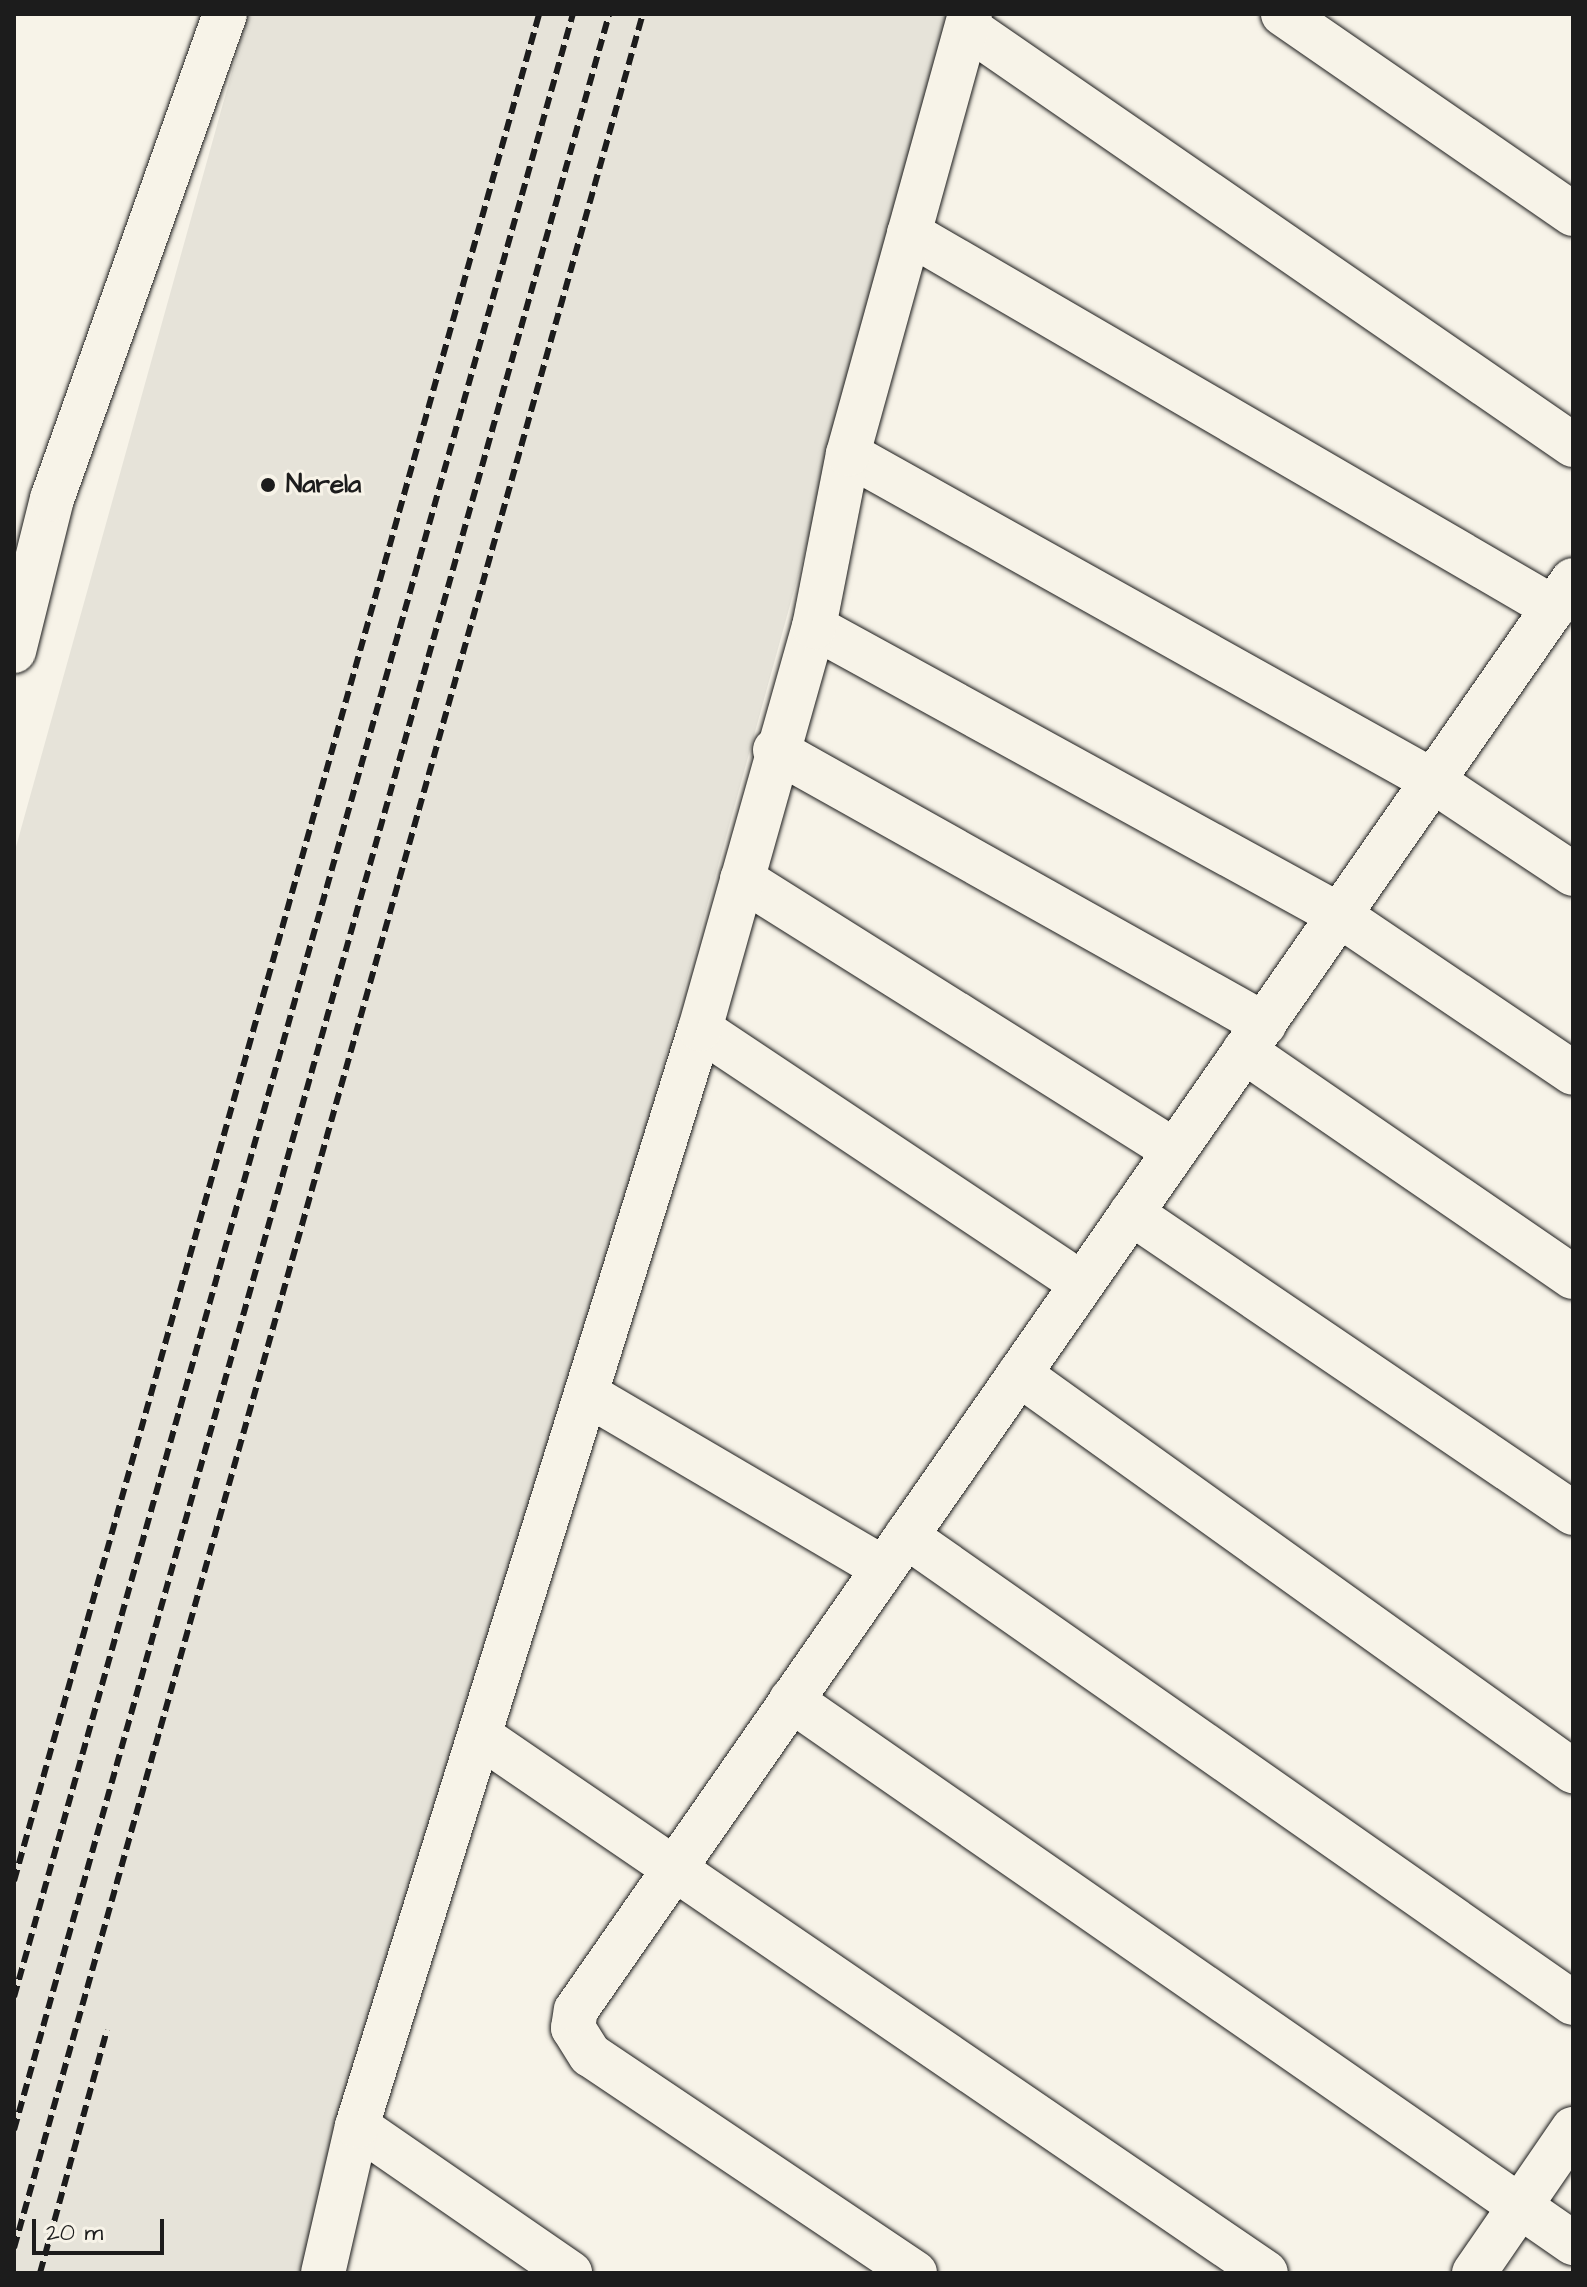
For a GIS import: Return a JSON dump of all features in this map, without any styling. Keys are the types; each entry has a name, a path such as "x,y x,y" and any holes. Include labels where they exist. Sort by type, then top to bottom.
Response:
{"street":[{"path":"14,651 33,497 225,14"},
{"path":"1283,14 1573,214"},
{"path":"323,2273 357,2126 590,1396 700,1029 775,750 814,627 848,454 968,21 1573,445"},
{"path":"909,233 1563,594 576,2010 578,2043 915,2273"},
{"path":"848,454 1433,781 1573,874"},
{"path":"814,627 1339,915 1573,1073"},
{"path":"775,750 1254,1038 1573,1277"},
{"path":"742,879 1175,1151"},
{"path":"700,1029 1082,1284"},
{"path":"1131,1213 1573,1513"},
{"path":"1019,1374 1573,1771"},
{"path":"590,1396 895,1552 1573,2003"},
{"path":"791,1700 1573,2243"},
{"path":"483,1738 1266,2273"},
{"path":"357,2126 570,2273"},
{"path":"1474,2273 1573,2129"}],"shaded area":[{"path":"248,14 953,14 330,2273 14,2273 14,854"}],"railway":[{"path":"14,1881 539,14"},
{"path":"14,1997 573,14"},
{"path":"14,2130 609,14"},
{"path":"14,2248 643,14"},
{"path":"40,2273 107,2030"}],"place":[{"name":"Narela","path":"268,485"}]}
